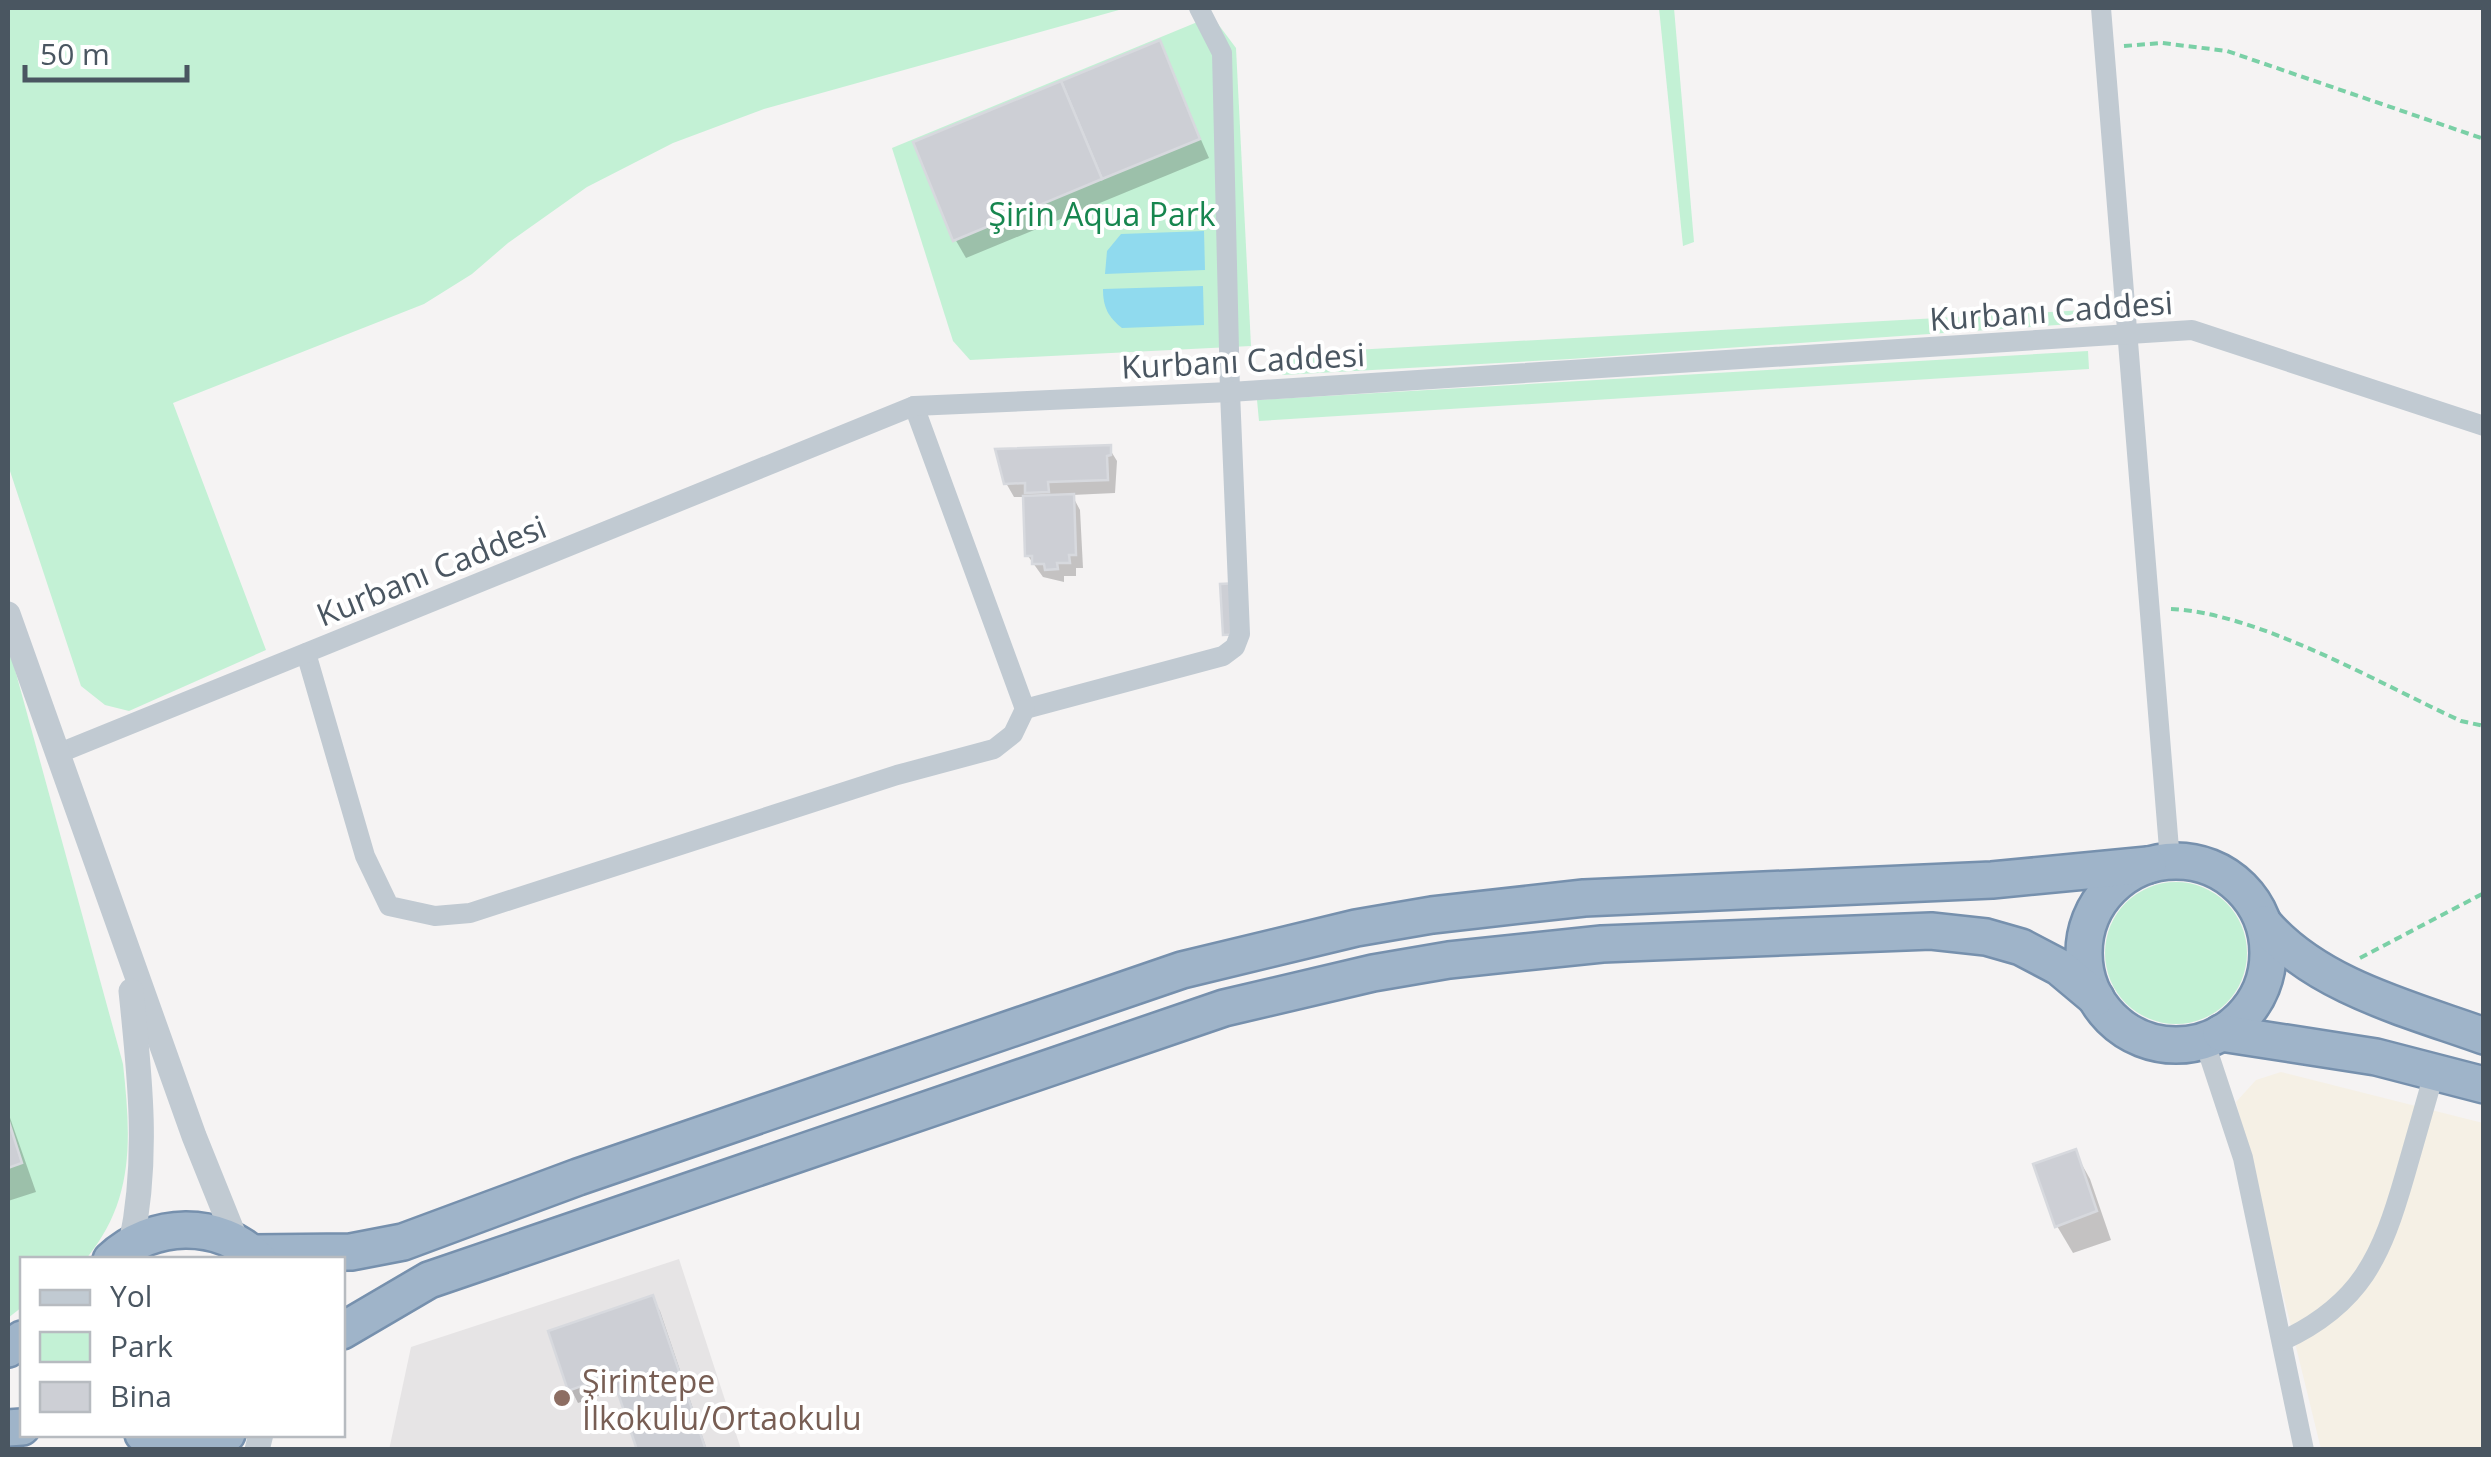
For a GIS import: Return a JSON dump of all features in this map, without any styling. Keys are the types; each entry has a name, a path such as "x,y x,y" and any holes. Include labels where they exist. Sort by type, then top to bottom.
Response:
{"highway":[{"path":"2096,998 2085,963 2088,927 2104,896 2117,882 2159,863"},
{"path":"121,1252 165,1231 184,1229 202,1230 250,1252 338,1253 403,1242 578,1177 1182,970 1356,928 1584,898 1992,880 2159,863 2202,864 2234,880 2257,908 2264,924 2268,960 2258,995 2236,1023 2213,1037"},
{"path":"2264,924 2290,950 2324,974 2484,1036"},
{"path":"345,1329 429,1280 1224,1008 1373,973 1525,950 1931,932 1986,937 2021,947 2059,966 2096,998 2119,1025 2151,1042 2168,1045 2213,1037 2376,1057 2484,1085"},
{"path":"151,1441 186,1444 215,1437"}],"street":[{"path":"1024,709 1224,656 1235,647 1240,634 1222,53 1199,8"},
{"path":"2101,8 2149,608 2159,863"},
{"name":"Kurbanı Caddesi","path":"57,754 914,406 1230,392 2192,330 2484,426"},
{"path":"306,653 365,856 380,891 389,906 435,916 470,913 898,774 994,749 1013,734 1024,709 914,406"},
{"path":"8,614 194,1136 250,1252"},
{"path":"121,1252 140,1189 143,1135 126,951"},
{"path":"2213,1037 2243,1158 2304,1450"},
{"path":"2282,1341 2328,1316 2354,1291 2373,1264 2389,1228 2435,1070"}],"path":[{"path":"2104,50 2141,42 2227,50 2484,139"},
{"path":"2149,608 2186,610 2226,619 2352,668 2461,721 2484,726"},
{"path":"2324,974 2406,936 2484,893"}],"shaded area":[{"name":"Şirintepe İlkokulu/Ortaokulu","path":"679,1259 741,1449 389,1450 411,1347"}],"green space":[{"path":"8,8 1126,8 764,109 673,143 587,187 508,243 472,274 424,304 173,403 266,650 129,711 105,705 81,686 8,465"},
{"path":"1659,8 1674,8 1694,242 1683,246"},
{"name":"Şirin Aqua Park","path":"1212,16 1236,48 1251,346 970,360 953,341 892,148"},
{"path":"2085,310 2086,323 1282,375 1281,354"},
{"path":"2088,351 2089,369 1259,421 1257,400"},
{"path":"8,644 123,1064 128,1143 121,1191 102,1237 87,1257 20,1257 20,1309 8,1318"},
{"path":"2176,882 2203,887 2226,903 2242,926 2247,953 2242,980 2226,1003 2203,1019 2176,1024 2149,1019 2126,1003 2110,980 2105,953 2110,926 2126,903 2149,887"}],"sand":[{"path":"2281,1072 2483,1123 2483,1449 2321,1449 2236,1102 2256,1080"}],"water":[{"path":"1204,231 1205,270 1105,274 1107,251 1121,234"},
{"path":"1203,286 1204,325 1122,328 1107,311 1103,295 1103,289"}],"building":[{"path":"1160,40 1200,139 1102,179 1061,81"},
{"path":"1061,81 1102,179 953,241 913,142"},
{"path":"1111,445 1111,455 1107,456 1108,480 1048,482 1049,492 1025,493 1025,483 1004,484 995,449"},
{"path":"1074,494 1076,555 1069,555 1070,563 1057,563 1058,569 1045,570 1044,564 1032,564 1032,556 1025,556 1023,496"},
{"path":"1241,583 1245,634 1223,635 1220,584"},
{"path":"8,1119 22,1163 8,1168"},
{"path":"2076,1149 2097,1211 2055,1227 2033,1164"},
{"path":"653,1295 706,1450 637,1450 612,1375 568,1391 548,1331"}],"place":[{"name":"Şirintepe İlkokulu/Ortaokulu","path":"562,1398"}]}
